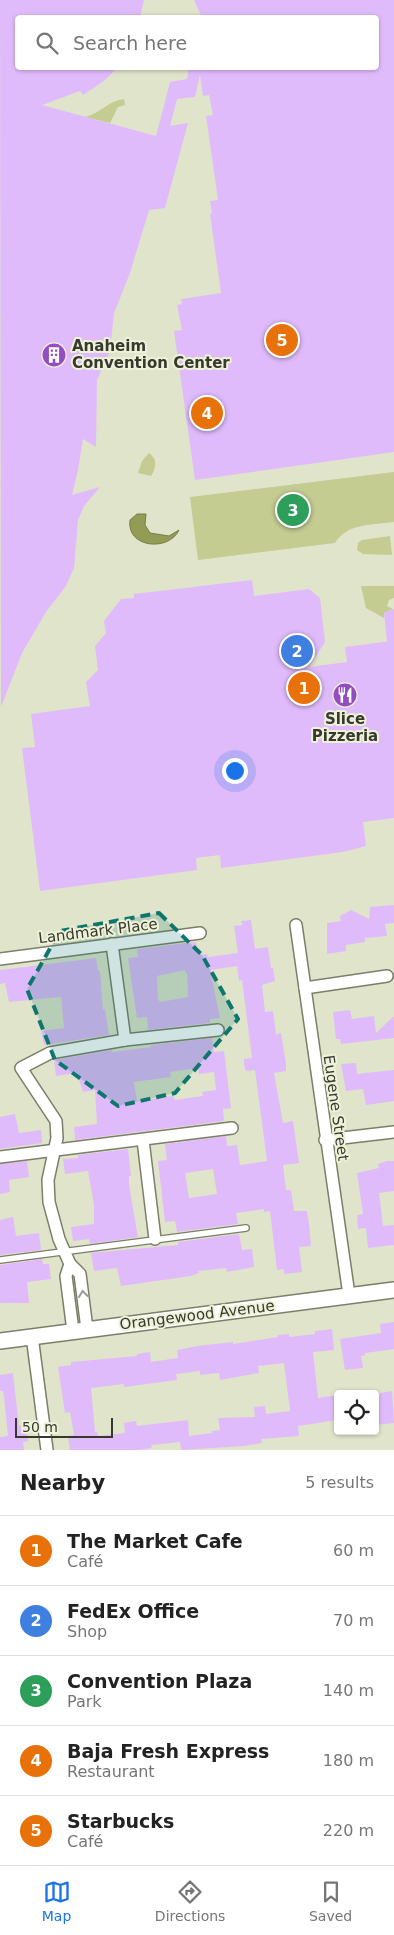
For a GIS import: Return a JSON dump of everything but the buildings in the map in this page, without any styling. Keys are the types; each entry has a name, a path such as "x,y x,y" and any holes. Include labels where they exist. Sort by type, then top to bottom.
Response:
{"main road":[{"name":"Orangewood Avenue","path":"0,1340 394,1290"}],"street":[{"name":"Eugene Street","path":"296,925 325,1140 349,1295"},
{"name":"Landmark Place","path":"0,959 200,933"},
{"path":"112,944 125,1040"},
{"path":"305,988 387,976"},
{"path":"80,1330 66,1276 70,1264 54,1226 49,1202 48,1173 57,1133 56,1121 21,1068 50,1053 125,1040 218,1030"},
{"path":"0,1157 232,1128"},
{"path":"325,1140 394,1132"},
{"path":"143,1140 155,1239"},
{"path":"32,1336 47,1450"}],"lane":[{"path":"0,1260 246,1228"}],"highlighted area":[{"path":"159,913 202,955 238,1019 175,1093 118,1106 55,1060 27,989 60,931"}],"shaded area":[{"path":"124,99 125,105 118,107 110,123 85,117 96,113 113,102"},
{"path":"149,453 155,461 151,476 138,473 142,461"},
{"path":"394,472 394,522 353,528 340,536 335,543 198,560 190,497"},
{"path":"137,514 146,514 145,525 150,533 169,536 179,530 167,542 149,544 141,541 131,529 130,520"},
{"path":"390,536 392,555 363,554 357,550 358,543 362,540"},
{"path":"361,586 394,586 394,598 389,600 387,606 393,609 384,613 384,618 366,608"}],"place":[{"name":"Starbucks","path":"282,340"},
{"name":"Anaheim Convention Center","path":"54,355"},
{"name":"Baja Fresh Express","path":"207,413"},
{"name":"Convention Plaza","path":"293,510"},
{"name":"FedEx Office","path":"297,651"},
{"name":"The Market Cafe","path":"304,688"},
{"name":"Slice Pizzeria","path":"345,695"}]}
